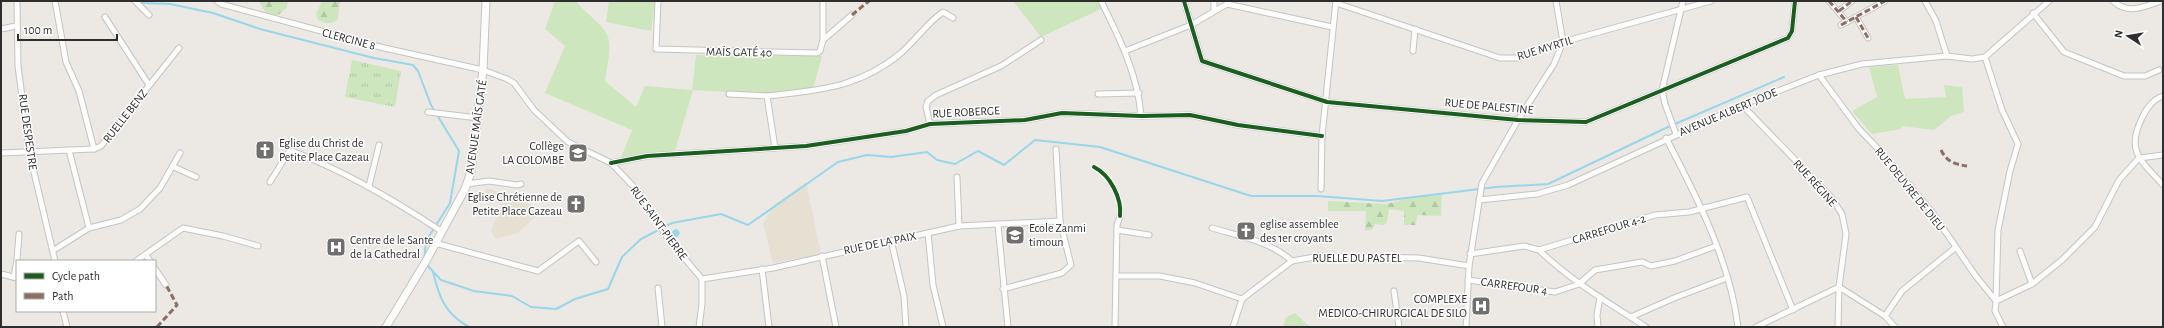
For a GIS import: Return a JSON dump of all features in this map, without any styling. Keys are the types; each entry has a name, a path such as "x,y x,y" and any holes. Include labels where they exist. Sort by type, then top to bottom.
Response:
{"street":[{"name":"RUE DESPESTRE","path":"17,1 16,26 18,66 29,151 54,250 55,260"},
{"path":"54,1 66,62 79,91 94,149"},
{"path":"135,1 150,15"},
{"name":"CLERCINE 8","path":"217,1 221,4 380,47 483,70"},
{"name":"AVENUE MAÏS GATÉ","path":"386,327 425,263 440,230 467,184 471,172 483,70 486,1"},
{"name":"MAÏS GATÉ 40","path":"658,1 656,50 817,54 820,51 823,40 852,15"},
{"path":"823,1 823,40"},
{"path":"1101,1 1125,51 1139,93 1141,116"},
{"name":"RUE DE PALESTINE","path":"1184,1 1202,60 1327,102 1518,120 1586,122 1788,38 1792,31 1795,1"},
{"path":"1214,1 1214,11"},
{"path":"1466,327 1470,254 1482,183 1518,120 1554,64 1563,42 1556,1"},
{"path":"1676,134 1665,104 1662,90 1683,1"},
{"name":"RUE MYRTIL","path":"1336,2 1500,58 1520,58 1563,42 1711,1"},
{"path":"1830,1 1847,22"},
{"path":"1839,11 1852,1"},
{"path":"1841,25 1885,1"},
{"path":"1925,1 1936,22 1947,56"},
{"path":"2049,1 1994,51 1985,57 2002,110 2018,144 2008,177 1998,230 1996,301 2032,284 2062,260 2095,227 2119,180 2139,158 2163,155"},
{"path":"2113,1 2125,9 2130,10 2161,1"},
{"path":"1321,189 1322,136 1327,102 1332,27 1336,2"},
{"path":"1125,51 1191,25 1227,4 1332,27"},
{"path":"729,94 767,96 832,88 852,82 887,64 915,41 934,18 943,12 953,18"},
{"path":"2033,14 2064,52 2124,76 2145,76 2159,70"},
{"path":"105,17 149,85"},
{"path":"1856,17 1868,38"},
{"path":"1,29 16,26"},
{"path":"1413,51 1415,29"},
{"path":"930,124 926,107 928,101 936,95 1001,66 1041,40"},
{"name":"RUELLE BENZ","path":"1,154 29,151 94,149 104,144 179,48"},
{"name":"AVENUE ALBERT JODE","path":"1478,200 1537,194 1568,185 1666,138 1742,105 1819,75 1862,64 1947,56 1972,59 1985,57"},
{"name":"RUE SAINT-PIERRE","path":"483,70 499,75 514,84 534,110 568,142 611,163 636,190 664,233 702,279"},
{"name":"RUE OEUVRE DE DIEU","path":"1819,75 1859,129 1884,155 1932,212 1956,248 1996,301 1995,311 2003,327"},
{"path":"1098,94 1139,93"},
{"path":"767,96 775,148"},
{"path":"2163,96 2148,106 2135,131 2133,145 2139,158 2163,185"},
{"name":"RUE RÉGINE","path":"1742,105 1831,197 1842,214 1846,234 1839,287 1838,327"},
{"path":"428,112 478,118"},
{"name":"RUE ROBERGE","path":"611,163 647,156 806,146 906,131 930,124 1025,120 1062,113 1141,116 1190,115 1238,125 1322,136"},
{"path":"1666,138 1702,208 1735,301 1738,327"},
{"path":"369,186 379,145"},
{"path":"1003,288 1062,273 1071,265 1060,221 1056,149"},
{"path":"68,150 89,228"},
{"path":"270,182 288,153 292,151 369,186 440,230"},
{"path":"54,250 89,228 122,220 140,209 160,188 174,167 180,153"},
{"path":"174,167 196,177"},
{"path":"958,177 958,226"},
{"path":"467,184 489,181 517,185 521,184"},
{"name":"CARREFOUR 4-2","path":"1470,254 1524,246 1539,250 1655,215 1689,212 1747,197 1793,310"},
{"path":"1115,327 1118,230 1120,216"},
{"name":"RUE DE LA PAIX","path":"702,279 762,269 958,226 1060,221"},
{"path":"998,224 1003,288 1008,327"},
{"path":"138,260 183,228 223,236 258,246"},
{"path":"1212,228 1261,242 1280,251 1292,261"},
{"path":"1118,230 1149,235"},
{"path":"928,233 934,285 943,327"},
{"path":"17,260 19,234"},
{"path":"891,240 904,296 906,327"},
{"path":"435,243 538,271 580,241 596,262"},
{"name":"CARREFOUR 4","path":"1468,280 1555,292 1580,284 1595,270 1642,262 1651,266 1675,261 1716,246"},
{"path":"1885,316 1902,291 1956,248"},
{"path":"1539,250 1556,267 1646,327"},
{"path":"2020,251 2032,284"},
{"path":"146,255 149,260"},
{"path":"822,256 836,327"},
{"name":"RUELLE DU PASTEL","path":"1242,299 1292,261 1320,256 1419,258 1469,266"},
{"path":"762,269 769,327"},
{"path":"156,270 166,285"},
{"path":"1,274 15,277"},
{"path":"1117,276 1160,276 1195,283 1242,299 1233,327"},
{"path":"1630,317 1674,298 1727,278"},
{"path":"699,327 702,304 702,279"},
{"path":"1756,327 1839,287 1885,316 1895,327"},
{"path":"658,288 662,327"},
{"path":"1394,291 1399,327"},
{"path":"1598,327 1596,315 1600,297"},
{"path":"63,312 67,327"}],"shaded area":[{"path":"806,182 821,254 773,263 763,224 775,204"},
{"path":"487,188 531,204 536,216 518,233 495,239 491,230 502,206 482,196"}],"green space":[{"path":"259,1 288,1 287,8 278,15 267,15"},
{"path":"322,1 340,1 338,19 328,23 318,20 316,14"},
{"path":"555,1 576,1 604,30 609,41 609,55 605,81 636,107 645,86 692,90 696,55 822,56 813,89 764,94 693,90 674,154 620,160 632,130 545,93 565,46 545,29"},
{"path":"609,1 655,1 651,31 606,22"},
{"path":"1013,1 1097,1 1101,9 1041,37"},
{"path":"352,60 401,71 395,107 345,97"},
{"path":"1898,65 1905,99 1946,97 1944,85 1962,87 1964,112 1951,116 1934,130 1902,126 1901,129 1872,134 1852,111 1877,97 1869,67"},
{"path":"1442,195 1441,216 1417,215 1416,225 1404,225 1404,211 1389,209 1387,222 1384,225 1375,224 1373,229 1365,231 1366,211 1328,211 1328,201 1385,204 1416,197"},
{"path":"1295,313 1310,327 1283,327 1286,317"}],"waterway":[{"path":"139,1 144,3 170,4 213,13 260,29 374,58 413,65 418,71 431,105 459,151 450,203 426,241 424,262"},
{"path":"1675,124 1784,77"},
{"path":"427,265 441,280 474,291 512,296 531,307 556,309 575,299 608,289 622,257 641,239 672,223 721,214 748,225 838,162 867,155 891,157 927,152 937,160 955,164 978,151 1004,165 1035,140 1100,147 1251,196 1317,196 1382,201 1496,187 1548,184 1670,126"},
{"path":"670,238 676,233"},
{"path":"433,272 444,304 454,316 469,327"}],"marked path":[{"path":"852,15 869,1"},
{"path":"1829,1 1847,22"},
{"path":"1839,11 1852,1"},
{"path":"1841,25 1885,1"},
{"path":"1856,17 1868,38"},
{"path":"1941,150 1951,162 1967,166"},
{"path":"157,327 177,305 166,285"}],"cycle path":[{"path":"1184,1 1202,61 1327,102 1518,120 1586,122 1788,38 1792,31 1795,1"},
{"path":"611,163 647,156 806,146 906,131 930,124 1025,120 1062,113 1141,116 1190,115 1238,125 1322,136"},
{"path":"1094,167 1110,181 1114,188 1119,202 1120,216"}],"place":[{"name":"Eglise du Christ de Petite Place Cazeau","path":"265,150"},
{"name":"Collège LA COLOMBE","path":"578,153"},
{"name":"Eglise Chrétienne de Petite Place Cazeau","path":"576,204"},
{"name":"eglise assemblee des 1er croyants","path":"1246,231"},
{"name":"Ecole Zanmi timoun","path":"1015,235"},
{"name":"Centre de le Sante de la Cathedral","path":"336,247"},
{"name":"COMPLEXE MEDICO-CHIRURGICAL DE SILO","path":"1481,306"}]}
